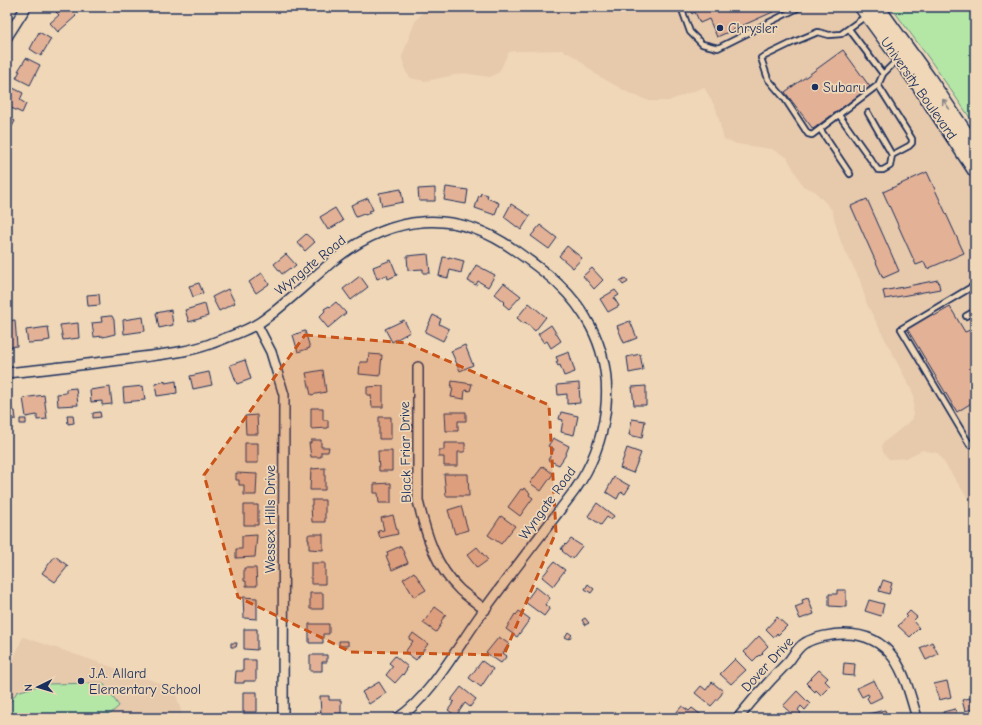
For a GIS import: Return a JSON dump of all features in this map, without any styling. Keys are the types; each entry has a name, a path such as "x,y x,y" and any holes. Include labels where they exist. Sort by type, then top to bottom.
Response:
{"main road":[{"name":"University Boulevard","path":"871,9 975,148"},
{"name":"University Boulevard","path":"904,55 919,85 975,170"}],"street":[{"path":"7,37 26,7"},
{"name":"Wyngate Road","path":"7,373 179,352 207,345 257,325 296,295 335,260 356,244 379,232 401,225 424,221 446,221 468,226 500,240 535,264 566,290 583,311 596,337 606,373 607,404 604,424 592,461 580,484 484,610 426,691 413,706 398,718"},
{"name":"Wessex Hills Drive","path":"257,325 271,352 284,395 283,718"},
{"name":"Black Friar Drive","path":"418,368 418,501 428,540 439,562 460,589 484,610"},
{"name":"Dover Drive","path":"738,718 752,700 805,643 823,637 840,634 854,634 868,637 880,644 890,653 901,669 917,718"}],"lane":[{"path":"681,7 690,32 702,44 718,48 800,7"},
{"path":"871,9 849,29 841,34 829,35 818,32 761,58 768,79 785,99 808,134 812,135 878,85 883,74 904,55"},
{"path":"849,29 883,74"},
{"path":"878,85 912,139 912,144 892,155"},
{"path":"838,115 878,170 883,170 890,166 892,155 868,113"},
{"path":"820,129 850,174"},
{"path":"975,285 900,328 970,445 975,442"},
{"path":"966,316 975,311"}],"highlighted area":[{"path":"305,335 407,343 549,405 556,532 504,655 351,652 238,597 204,475"}],"shaded area":[{"path":"427,7 862,7 975,170 975,509 938,453 922,450 906,458 889,459 883,452 882,444 913,419 914,395 867,304 860,280 841,242 832,210 815,191 803,186 787,157 772,149 737,144 724,139 716,108 704,87 668,101 650,101 631,94 597,75 577,58 563,50 512,51 508,53 499,72 490,77 464,73 425,81 411,78 406,72 402,57 415,22"},
{"name":"J.A. Allard Elementary School","path":"23,637 174,688 183,718 7,718 7,674"}],"green space":[{"path":"891,7 975,7 975,125 928,57"},
{"path":"103,683 119,706 106,718 7,718 7,707 17,692 44,684"}],"building":[{"path":"62,7 67,7 76,16 58,32 50,23 59,15 56,12"},
{"path":"689,7 784,7 717,37 709,19 700,23 695,12 692,14"},
{"path":"39,32 51,39 41,56 30,49"},
{"path":"843,50 870,87 813,129 785,92"},
{"path":"26,58 40,65 30,85 16,78 20,71 18,71"},
{"path":"11,87 23,93 20,100 26,104 22,113 7,106 7,95"},
{"path":"7,117 15,121 7,136"},
{"path":"927,172 964,253 927,269 924,262 916,265 883,192"},
{"path":"446,187 468,190 466,204 444,200"},
{"path":"435,188 435,201 419,201 418,189"},
{"path":"401,189 403,202 382,206 379,193"},
{"path":"481,193 488,195 487,198 499,203 495,215 475,208"},
{"path":"368,198 373,210 369,211 370,213 356,217 351,205"},
{"path":"867,199 899,271 883,278 851,206"},
{"path":"511,204 530,216 521,230 504,217"},
{"path":"335,208 343,221 328,230 320,217"},
{"path":"540,225 557,238 549,249 531,236"},
{"path":"306,234 315,242 305,251 297,242"},
{"path":"567,246 582,258 573,268 559,256"},
{"path":"286,254 296,265 282,274 274,264"},
{"path":"428,254 430,273 423,273 423,269 408,270 407,256"},
{"path":"443,257 464,261 461,273 450,270 448,278 439,276"},
{"path":"391,260 397,275 388,279 387,275 377,279 373,267"},
{"path":"476,265 495,275 488,287 478,281 476,285 468,281"},
{"path":"592,268 603,280 594,289 583,276"},
{"path":"262,273 269,284 256,293 249,282"},
{"path":"360,276 368,287 351,300 343,289"},
{"path":"625,278 628,282 623,285 620,281"},
{"path":"938,280 940,289 885,299 883,291"},
{"path":"199,283 203,293 193,297 189,286"},
{"path":"504,283 521,296 509,309 503,304 505,302 495,294"},
{"path":"228,289 235,303 219,311 212,297"},
{"path":"615,290 619,295 614,298 619,306 608,312 600,299"},
{"path":"99,294 100,305 88,306 87,295"},
{"path":"336,302 346,313 328,328 319,317 325,311 324,309 329,306 330,307"},
{"path":"529,303 546,317 535,331 525,322 524,324 517,318"},
{"path":"205,304 208,316 189,322 185,310"},
{"path":"950,307 965,332 970,330 975,339 975,405 973,402 957,412 906,327 931,312 934,316"},
{"path":"171,310 173,325 159,328 156,313"},
{"path":"433,315 441,319 439,324 449,329 443,341 425,332"},
{"path":"112,316 114,320 115,334 103,337 94,337 92,323 102,322 101,317"},
{"path":"143,317 145,331 124,334 123,320"},
{"path":"15,320 17,346 7,347 7,321"},
{"path":"404,320 410,332 392,342 385,329"},
{"path":"630,321 637,338 624,343 617,326"},
{"path":"78,323 79,338 63,340 60,325"},
{"path":"551,325 561,341 551,348 547,341 544,343 538,334"},
{"path":"48,327 50,340 28,343 26,330"},
{"path":"305,331 310,348 298,352 293,335"},
{"path":"465,345 473,365 460,371 451,351"},
{"path":"569,352 575,372 564,376 560,365 558,366 556,362 558,361 556,357"},
{"path":"369,354 382,355 380,376 359,374 360,362 368,362"},
{"path":"640,354 643,370 629,373 627,357"},
{"path":"245,360 251,379 237,384 230,365"},
{"path":"323,370 326,392 311,395 306,373"},
{"path":"209,372 212,385 193,389 190,376"},
{"path":"165,381 165,383 176,381 177,393 157,396 155,384"},
{"path":"452,381 472,384 470,391 465,390 464,399 451,397 453,388 451,388"},
{"path":"579,383 580,403 567,404 567,394 558,395 557,385"},
{"path":"143,386 145,400 124,402 123,388"},
{"path":"383,386 383,407 372,407 371,395 367,395 367,387"},
{"path":"646,386 646,405 634,405 632,387"},
{"path":"110,387 112,404 102,405 102,401 91,402 90,390"},
{"path":"76,388 78,405 58,406 57,394 66,393 66,389"},
{"path":"44,395 47,419 37,420 37,415 26,417 23,398"},
{"path":"7,399 11,399 12,411 15,411 16,419 7,420"},
{"path":"311,408 323,408 323,420 328,420 328,428 311,429"},
{"path":"100,412 101,417 93,418 93,413"},
{"path":"445,412 466,412 466,421 458,421 458,431 446,431"},
{"path":"561,412 578,416 574,435 561,432 563,420 559,419"},
{"path":"67,415 73,415 74,423 68,424"},
{"path":"257,415 258,434 246,434 245,416"},
{"path":"379,417 391,417 391,439 379,439"},
{"path":"20,419 26,419 26,424 20,424"},
{"path":"632,419 645,421 642,438 629,435"},
{"path":"553,438 569,446 559,465 548,460 554,449 548,446"},
{"path":"311,440 321,440 321,447 329,447 328,452 321,452 321,457 311,457 309,443 311,443"},
{"path":"245,443 258,443 258,463 245,463"},
{"path":"444,443 465,443 465,452 458,452 458,466 444,466 444,457 439,457 439,450 444,450"},
{"path":"627,448 641,453 633,473 620,468"},
{"path":"378,451 392,451 392,471 379,471"},
{"path":"543,466 553,474 541,491 530,483"},
{"path":"325,468 325,490 310,490 311,469"},
{"path":"236,473 257,474 256,495 244,495 244,485 239,485 239,480 236,480"},
{"path":"444,474 468,474 469,496 446,496"},
{"path":"614,477 630,486 625,494 622,492 620,493 617,499 606,492"},
{"path":"391,483 391,503 379,503 378,493 374,493 374,484"},
{"path":"524,488 533,498 520,516 508,507 521,489 523,490"},
{"path":"312,500 325,500 325,522 312,522"},
{"path":"597,503 614,516 611,520 607,517 601,525 588,516"},
{"path":"244,505 258,505 258,525 244,525"},
{"path":"461,506 468,530 455,534 448,510"},
{"path":"393,515 398,534 380,538 378,531 384,530 381,518"},
{"path":"501,516 515,526 501,544 488,535"},
{"path":"323,534 323,550 309,549 308,535"},
{"path":"257,535 255,557 236,558 236,549 242,549 242,536"},
{"path":"571,539 582,546 572,559 561,549"},
{"path":"401,546 408,563 392,570 386,556 388,555 387,552"},
{"path":"477,547 488,560 477,568 467,555"},
{"path":"55,556 68,566 55,582 42,573"},
{"path":"554,562 565,570 553,586 542,577"},
{"path":"311,563 325,563 325,584 311,584"},
{"path":"244,568 256,568 257,586 246,586 246,581 244,581"},
{"path":"414,572 426,590 414,597 403,579"},
{"path":"883,580 892,583 889,594 879,591"},
{"path":"588,584 594,589 591,593 585,589"},
{"path":"536,587 550,598 545,605 550,608 544,616 525,602"},
{"path":"837,590 846,590 846,607 829,606 829,594 837,594"},
{"path":"310,593 323,593 323,609 310,609"},
{"path":"243,597 257,598 257,619 244,618"},
{"path":"808,598 814,614 800,619 795,607 803,604 802,600"},
{"path":"869,600 884,604 881,616 865,611"},
{"path":"435,607 446,615 441,621 442,623 436,632 423,623"},
{"path":"519,611 530,619 517,637 506,629 515,614 516,615"},
{"path":"910,611 917,617 913,621 919,628 910,637 898,626"},
{"path":"777,617 787,626 774,637 766,629"},
{"path":"585,618 589,623 585,625 582,620"},
{"path":"309,624 329,624 329,634 323,634 323,643 309,643"},
{"path":"244,629 257,629 257,650 244,649"},
{"path":"568,632 572,635 569,639 565,637"},
{"path":"413,633 428,644 416,660 405,652 413,641 409,639"},
{"path":"759,636 768,646 760,656 759,655 753,661 744,652"},
{"path":"499,637 509,644 503,653 507,656 501,663 486,653"},
{"path":"339,641 348,641 348,646 339,646"},
{"path":"932,642 938,654 926,660 920,648"},
{"path":"231,643 237,643 236,647 231,647"},
{"path":"310,655 327,655 327,662 322,662 322,671 310,671"},
{"path":"395,656 408,667 395,683 386,675 393,666 389,663"},
{"path":"735,659 746,670 731,684 720,674"},
{"path":"243,660 256,660 256,681 235,683 236,671 243,671"},
{"path":"482,661 493,669 481,687 469,678"},
{"path":"844,663 855,664 854,676 843,675"},
{"path":"819,670 828,678 825,681 830,686 821,695 816,690 815,692 806,683"},
{"path":"874,680 882,697 870,703 867,698 869,696 868,694 862,697 857,688"},
{"path":"947,681 951,697 939,700 934,684"},
{"path":"379,682 386,693 369,704 362,692"},
{"path":"712,682 723,691 711,706 695,693 701,686 706,690"},
{"path":"461,687 476,699 470,707 465,703 456,716 448,710 454,702 451,700"},
{"path":"797,691 810,704 805,710 801,706 798,710 801,713 796,718 783,706"},
{"path":"243,692 257,692 257,712 243,712"},
{"path":"320,696 329,696 329,700 341,700 341,714 321,714"},
{"path":"970,698 973,709 965,711 962,700"},
{"path":"682,706 689,711 692,708 704,717 679,718 675,714"},
{"path":"955,709 958,718 945,718 943,712"},
{"path":"885,710 888,718 869,718 868,714"}],"place":[{"name":"Chrysler","path":"720,28"},
{"name":"Subaru","path":"815,87"},
{"name":"J.A. Allard Elementary School","path":"81,681"}]}
